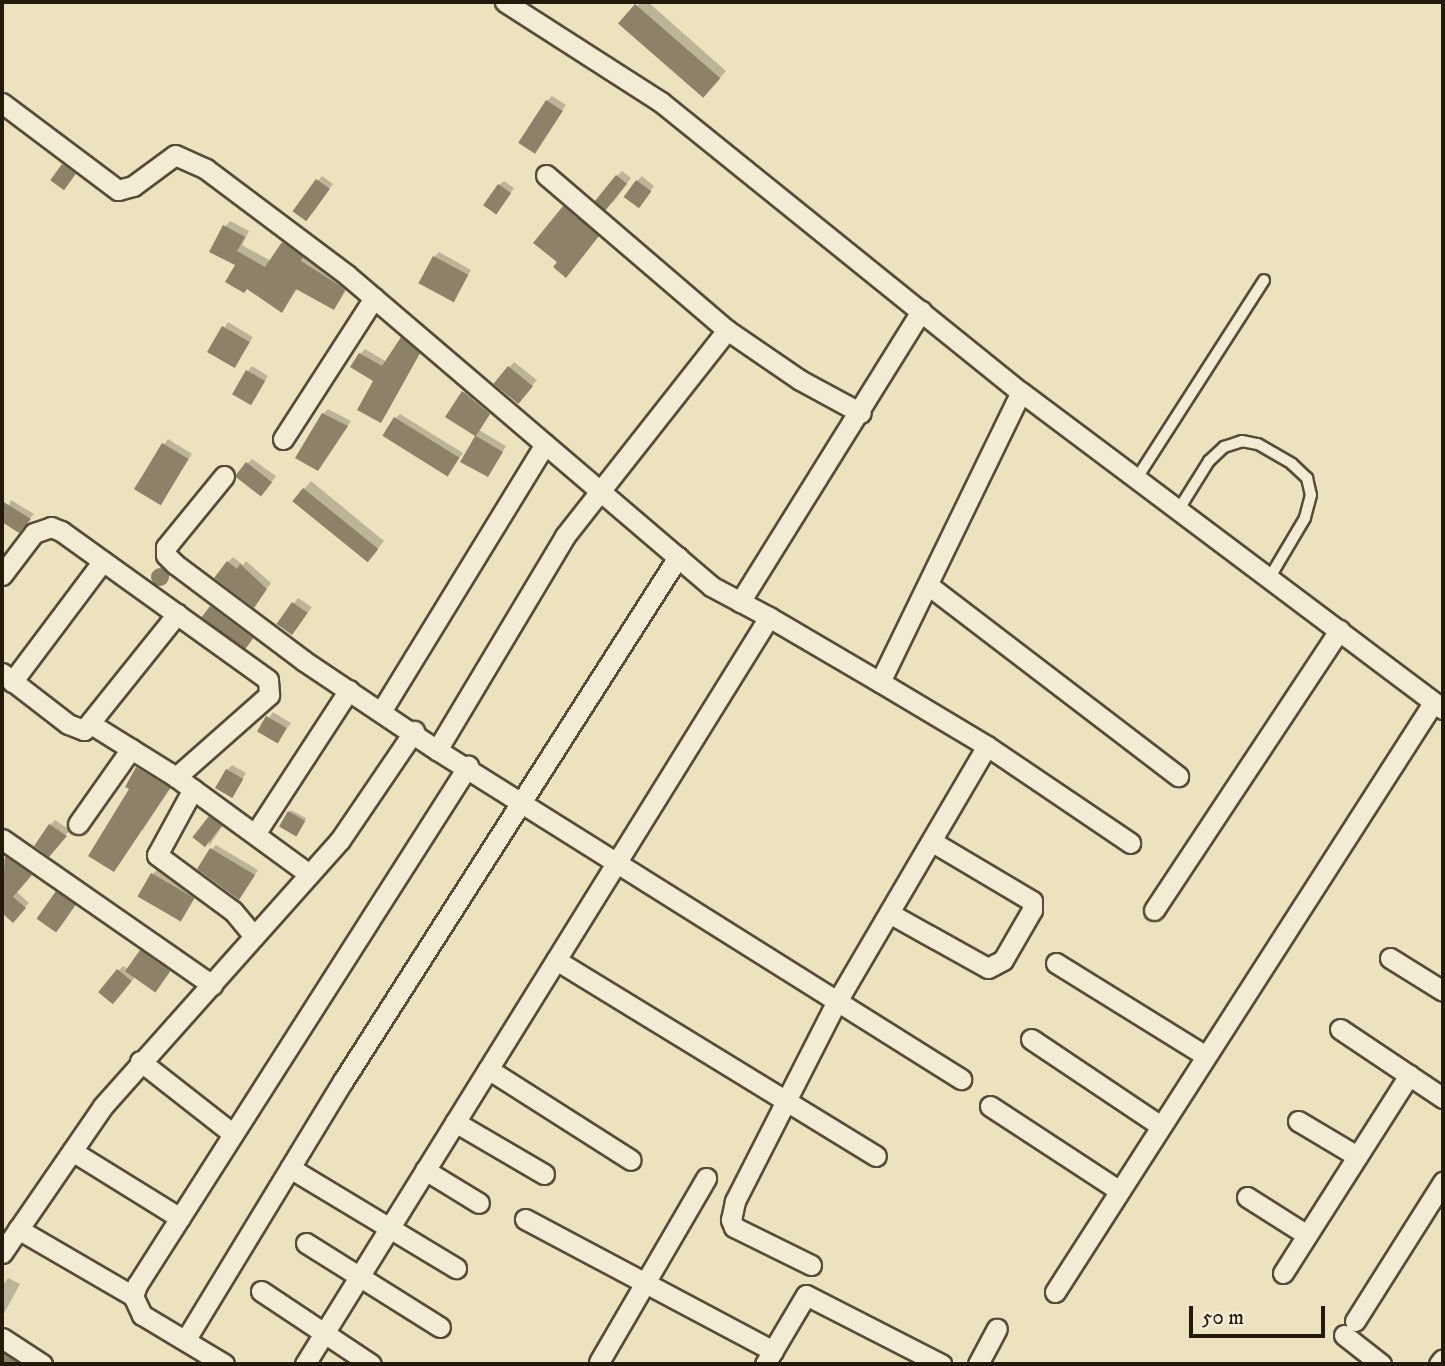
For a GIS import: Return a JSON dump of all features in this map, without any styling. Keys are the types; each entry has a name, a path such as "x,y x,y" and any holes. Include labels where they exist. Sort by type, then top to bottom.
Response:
{"street":[{"path":"505,2 661,102 1021,392 1438,706 1206,1056 1055,1292"},
{"path":"2,103 118,190 133,186 175,155 184,155 374,298 545,444 600,495 711,586 769,617 987,746 1130,843"},
{"path":"546,175 727,330 800,380 861,413"},
{"path":"283,439 374,298"},
{"path":"740,602 861,413 921,311"},
{"path":"437,750 565,536 600,495 727,330"},
{"path":"880,682 1021,392"},
{"path":"382,710 545,444"},
{"path":"224,476 166,547 166,555 349,690 414,731 437,750 468,766 836,1003 961,1079"},
{"path":"2,575 34,533 51,527 103,561 268,680 269,695 176,777"},
{"path":"186,1339 290,1168 525,802 678,557"},
{"path":"103,561 7,678 68,724 84,730 90,724 177,614"},
{"path":"928,585 1178,776"},
{"path":"305,1364 769,617"},
{"path":"1154,910 1339,630"},
{"path":"255,834 349,690"},
{"path":"90,724 176,777 309,874"},
{"path":"2,1253 72,1151 140,1061 212,985 340,840 414,731"},
{"path":"811,1265 743,1234 730,1220 784,1102 836,1003 987,746"},
{"path":"78,824 131,749"},
{"path":"133,1296 468,766"},
{"path":"193,789 157,855 233,911 254,936"},
{"path":"889,913 988,968 1003,960 1032,910 1032,901 931,841"},
{"path":"4,844 212,985"},
{"path":"1390,958 1443,991"},
{"path":"556,960 876,1156"},
{"path":"1055,963 1206,1056"},
{"path":"1340,1030 1443,1098"},
{"path":"1031,1039 1161,1126"},
{"path":"140,1061 233,1134"},
{"path":"488,1069 631,1160"},
{"path":"1283,1273 1409,1075"},
{"path":"990,1106 1120,1191"},
{"path":"1298,1121 1357,1156"},
{"path":"455,1122 544,1174"},
{"path":"72,1151 180,1218"},
{"path":"290,1168 456,1268"},
{"path":"425,1170 479,1203"},
{"path":"599,1362 647,1285 706,1178"},
{"path":"1381,1364 1350,1328 1443,1182"},
{"path":"1247,1197 1307,1235"},
{"path":"525,1219 647,1285 769,1358 806,1295 941,1364"},
{"path":"18,1229 133,1296 142,1315 224,1364"},
{"path":"306,1243 358,1279 440,1327"},
{"path":"261,1291 370,1364"},
{"path":"978,1364 997,1329"},
{"path":"2,1338 43,1364"},
{"path":"1439,1364 1443,1359"}],"lane":[{"path":"1137,478 1264,280"},
{"path":"1179,509 1209,461 1224,447 1242,441 1258,444 1292,464 1307,478 1311,495 1305,518 1270,577"}],"building":[{"path":"635,4 720,78 703,98 618,24"},
{"path":"546,100 563,111 535,154 518,143"},
{"path":"62,164 76,174 64,190 50,180"},
{"path":"616,175 627,184 605,210 595,201"},
{"path":"316,179 330,189 306,221 292,211"},
{"path":"636,180 651,191 639,208 624,197"},
{"path":"498,184 511,193 496,214 483,205"},
{"path":"563,206 599,236 566,278 553,267 557,262 533,243"},
{"path":"223,225 245,237 237,251 265,267 282,242 303,257 301,261 345,290 334,310 296,289 282,313 247,289 244,293 225,282 235,265 209,252"},
{"path":"433,256 468,275 454,302 418,283"},
{"path":"222,326 250,342 235,368 207,352"},
{"path":"401,337 420,353 381,423 357,410 373,381 350,367 359,353 382,366"},
{"path":"508,366 533,386 518,404 494,384"},
{"path":"246,370 265,381 251,405 232,394"},
{"path":"462,391 490,414 476,436 503,452 488,477 460,462 475,436 445,417"},
{"path":"322,413 348,426 318,471 295,458"},
{"path":"394,417 459,458 448,476 382,436"},
{"path":"162,443 189,459 161,505 134,489"},
{"path":"246,462 272,482 261,497 235,476"},
{"path":"303,488 378,549 368,562 292,501"},
{"path":"2,501 31,519 19,533 2,522"},
{"path":"227,561 237,569 240,564 267,589 254,608 214,578"},
{"path":"160,568 166,571 169,577 166,583 160,586 154,583 151,577 154,571"},
{"path":"292,602 308,613 292,635 277,624"},
{"path":"210,606 253,638 245,650 202,617"},
{"path":"266,716 287,728 278,744 257,732"},
{"path":"136,767 170,788 114,872 88,856 129,789 125,787"},
{"path":"226,769 243,779 232,798 215,788"},
{"path":"288,811 305,821 296,837 279,827"},
{"path":"209,816 222,826 205,847 192,837"},
{"path":"49,824 67,836 49,857 34,846"},
{"path":"210,848 255,875 239,900 197,869"},
{"path":"5,856 32,875 13,897 26,908 13,923 2,913"},
{"path":"151,873 194,898 181,921 138,896"},
{"path":"56,891 76,905 56,933 36,919"},
{"path":"140,950 170,971 155,993 125,971"},
{"path":"117,969 132,981 113,1004 98,992"},
{"path":"2,1352 20,1364 2,1364"}]}
